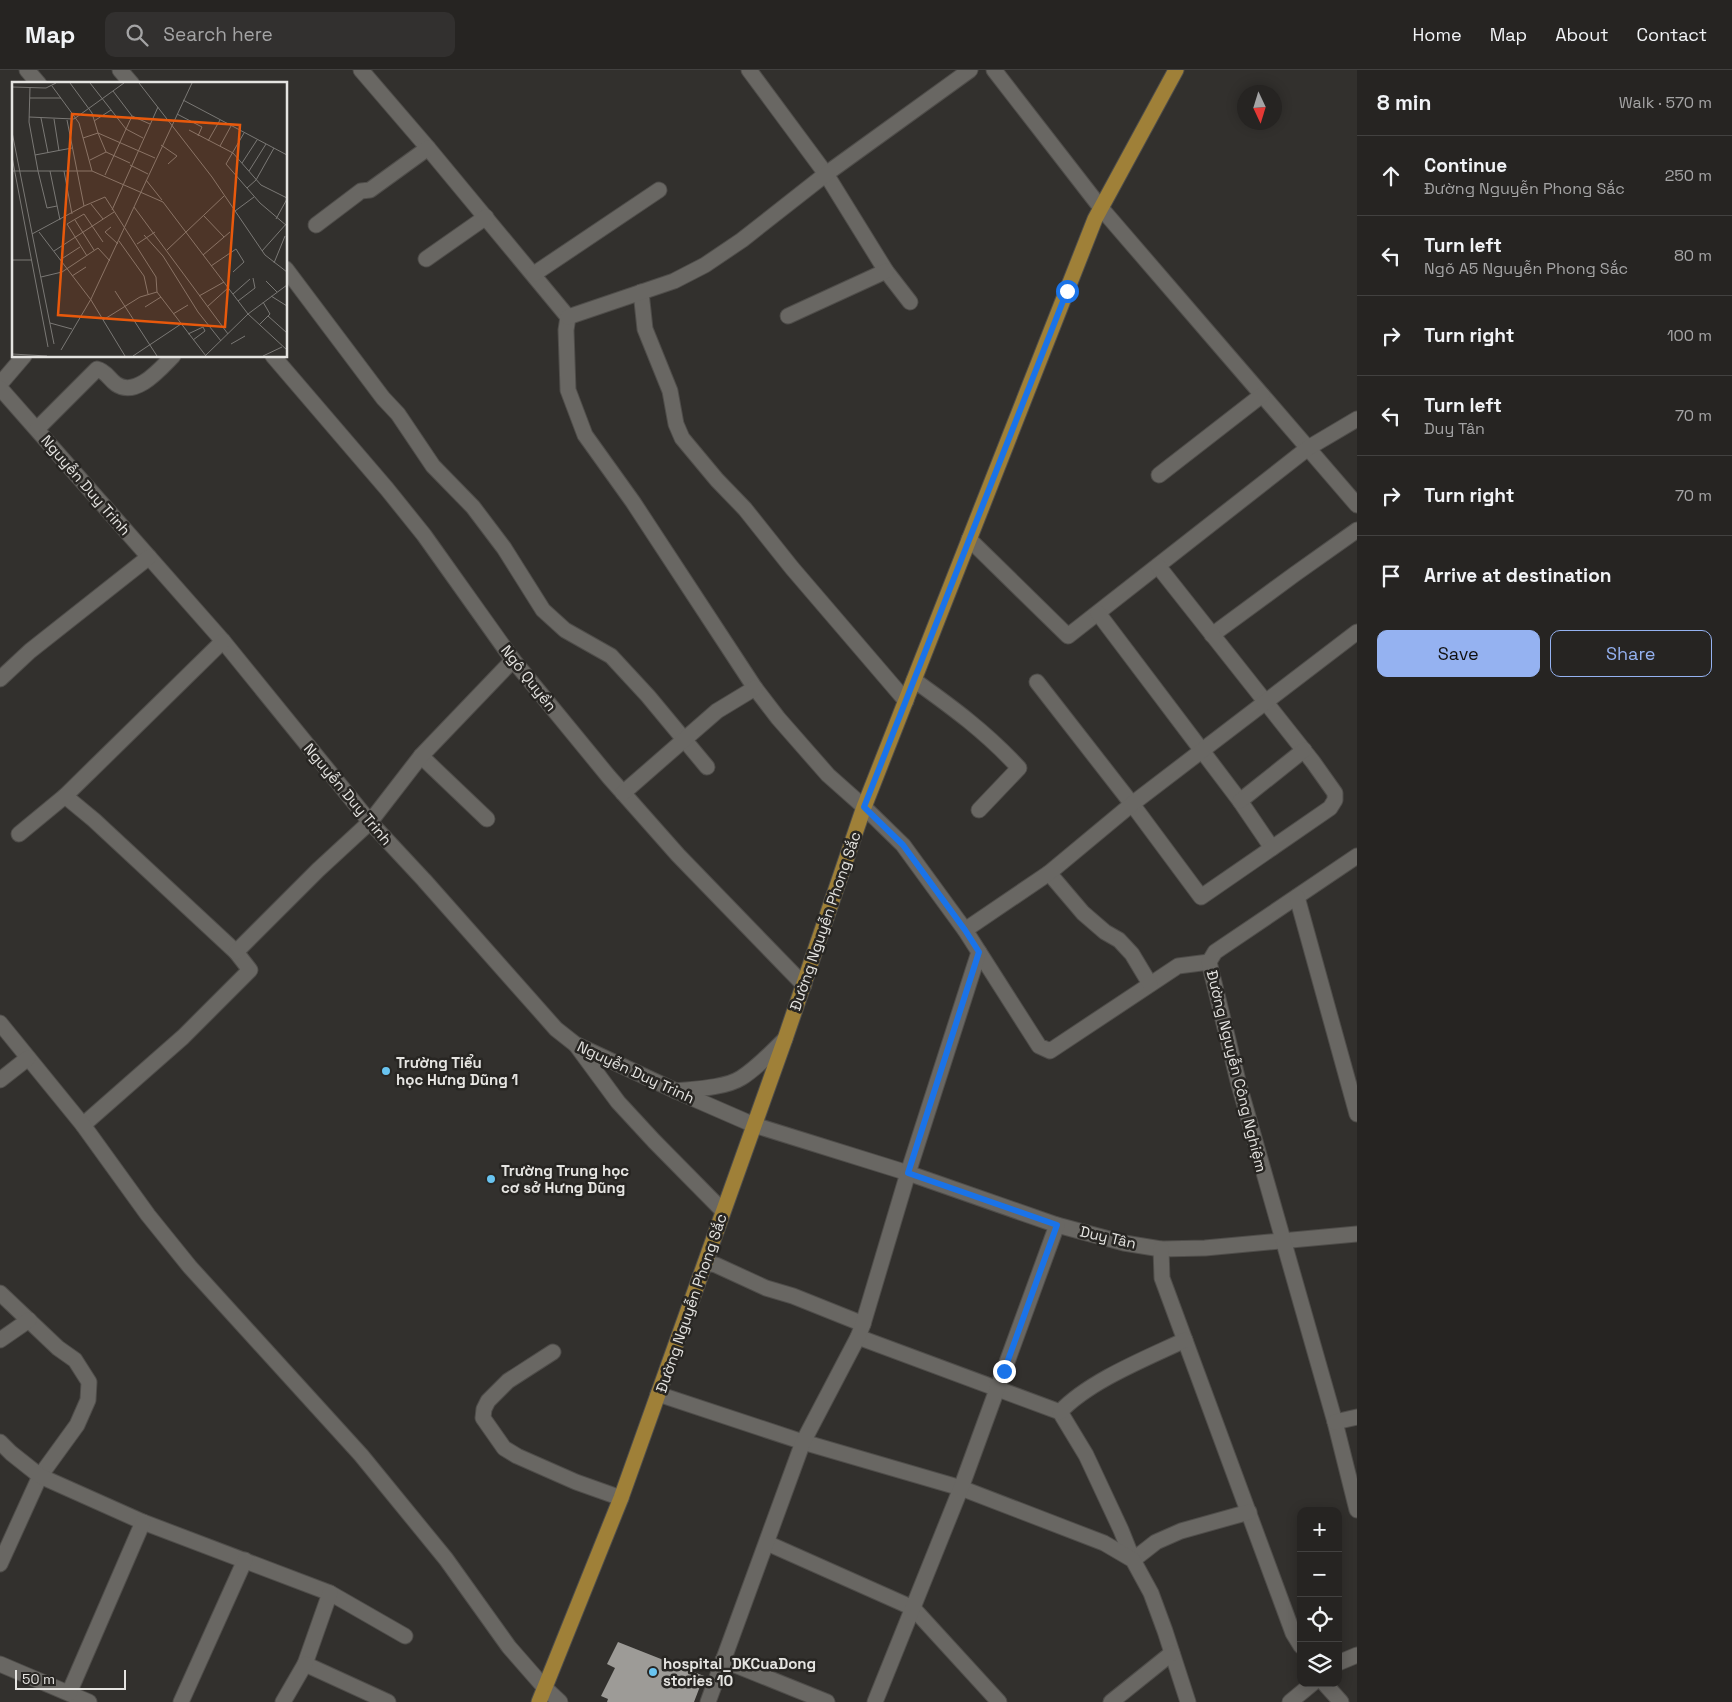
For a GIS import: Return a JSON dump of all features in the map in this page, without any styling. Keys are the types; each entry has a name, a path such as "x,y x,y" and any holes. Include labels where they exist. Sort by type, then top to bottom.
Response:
{"main road":[{"name":"Đường Nguyễn Phong Sắc","path":"539,1702 621,1498 804,985 864,807 1095,220 1176,70"}],"street":[{"path":"27,70 38,82"},
{"path":"120,70 130,82"},
{"path":"361,70 534,274 568,317 566,330 568,390 585,435 633,502 754,688 828,775 903,845 965,930 1039,1046 1050,1050 1178,966 1209,962"},
{"path":"749,70 826,174 886,271 910,302"},
{"path":"568,317 674,281 705,265 742,240 826,174 970,70"},
{"path":"994,70 1101,208 1357,505"},
{"path":"316,225 362,190 370,190 428,148"},
{"path":"534,274 659,190"},
{"path":"426,259 486,217"},
{"path":"788,316 886,271"},
{"path":"288,272 383,398 398,414 433,466 473,507 504,548 543,610 565,630 611,656 707,767"},
{"path":"642,292 644,329 670,391 676,424 682,438 717,480 745,509 792,568 906,701"},
{"path":"0,384 22,358"},
{"path":"37,429 97,369 103,370 120,387 128,388 137,386 146,380 171,358"},
{"name":"Ngô Quyền","path":"275,358 424,535 513,660 624,793 678,855 804,985"},
{"name":"Nguyễn Duy Trinh","path":"0,388 223,641 370,822 556,1029 575,1044 754,1126"},
{"path":"1159,475 1262,395"},
{"path":"969,540 1068,636 1308,448 1357,419"},
{"path":"1212,636 1357,530"},
{"path":"0,679 30,651 150,557"},
{"path":"1037,682 1132,804 1201,897 1330,808 1335,800 1335,793 1304,750 1158,566"},
{"path":"1098,613 1240,802 1272,848"},
{"path":"965,930 1049,873 1132,804 1357,632"},
{"path":"19,834 65,796 223,641"},
{"path":"236,952 318,870 370,822 422,756 513,660"},
{"path":"914,680 957,711 996,743 1019,768 978,810"},
{"path":"624,793 717,711 754,688"},
{"path":"1240,802 1304,750"},
{"path":"422,756 487,819"},
{"path":"65,796 94,820 236,952 250,970 183,1037 83,1125"},
{"name":"Đường Nguyễn Công Nghiệm","path":"1357,856 1215,952 1209,962 1239,1085 1357,1510"},
{"path":"1049,873 1083,913 1126,947 1150,984"},
{"path":"1297,897 1357,1114"},
{"path":"708,1702 803,1442 860,1330 979,952"},
{"path":"0,1023 83,1125 148,1215 190,1267 362,1456 435,1545 509,1647 544,1687 560,1702"},
{"path":"676,1091 717,1086 739,1080 755,1068 785,1039"},
{"path":"575,1044 618,1102 723,1211"},
{"path":"0,1080 28,1058"},
{"name":"Duy Tân","path":"754,1126 908,1173 1057,1225 1124,1243 1160,1249 1205,1248 1357,1234"},
{"path":"875,1702 961,1488 1057,1225"},
{"path":"1160,1249 1162,1278 1293,1633 1299,1642"},
{"path":"706,1263 766,1288 793,1296 860,1330 997,1389 1060,1412 1086,1455 1133,1560 1151,1593 1188,1702"},
{"path":"0,1293 58,1348 75,1360 89,1382 88,1400 77,1425 40,1476 0,1564"},
{"path":"0,1340 29,1320"},
{"path":"1060,1412 1099,1383 1185,1340"},
{"path":"553,1352 508,1381 488,1401 484,1409 483,1418 504,1448 517,1456 576,1482 621,1498"},
{"path":"658,1394 803,1442 961,1488 1104,1543 1133,1560"},
{"path":"1334,1422 1357,1417"},
{"path":"0,1442 10,1453 40,1476 143,1522 330,1593 405,1636"},
{"path":"1133,1560 1156,1542 1181,1531 1249,1512"},
{"path":"69,1693 143,1522"},
{"path":"767,1543 913,1608 999,1702"},
{"path":"181,1702 245,1560"},
{"path":"282,1702 305,1664 330,1593"},
{"path":"1111,1702 1172,1653"},
{"path":"1342,1661 1357,1655"},
{"path":"723,1660 827,1702"},
{"path":"0,1664 89,1702"},
{"path":"305,1664 388,1702"},
{"path":"1290,1702 1308,1687"},
{"path":"1328,1687 1341,1702"}],"building":[{"name":"hospital_DKCuaDong stories 10","path":"618,1642 704,1676 694,1702 607,1702 608,1699 601,1696 615,1668 607,1664"}],"place":[{"name":"Trường Tiểu học Hưng Dũng 1","path":"386,1071"},
{"name":"Trường Trung học cơ sở Hưng Dũng","path":"491,1179"},
{"name":"hospital_DKCuaDong stories 10","path":"653,1672"}],"route":[{"path":"1004,1371 1057,1225 908,1173 979,952 903,845 864,807 1067,291"}]}
